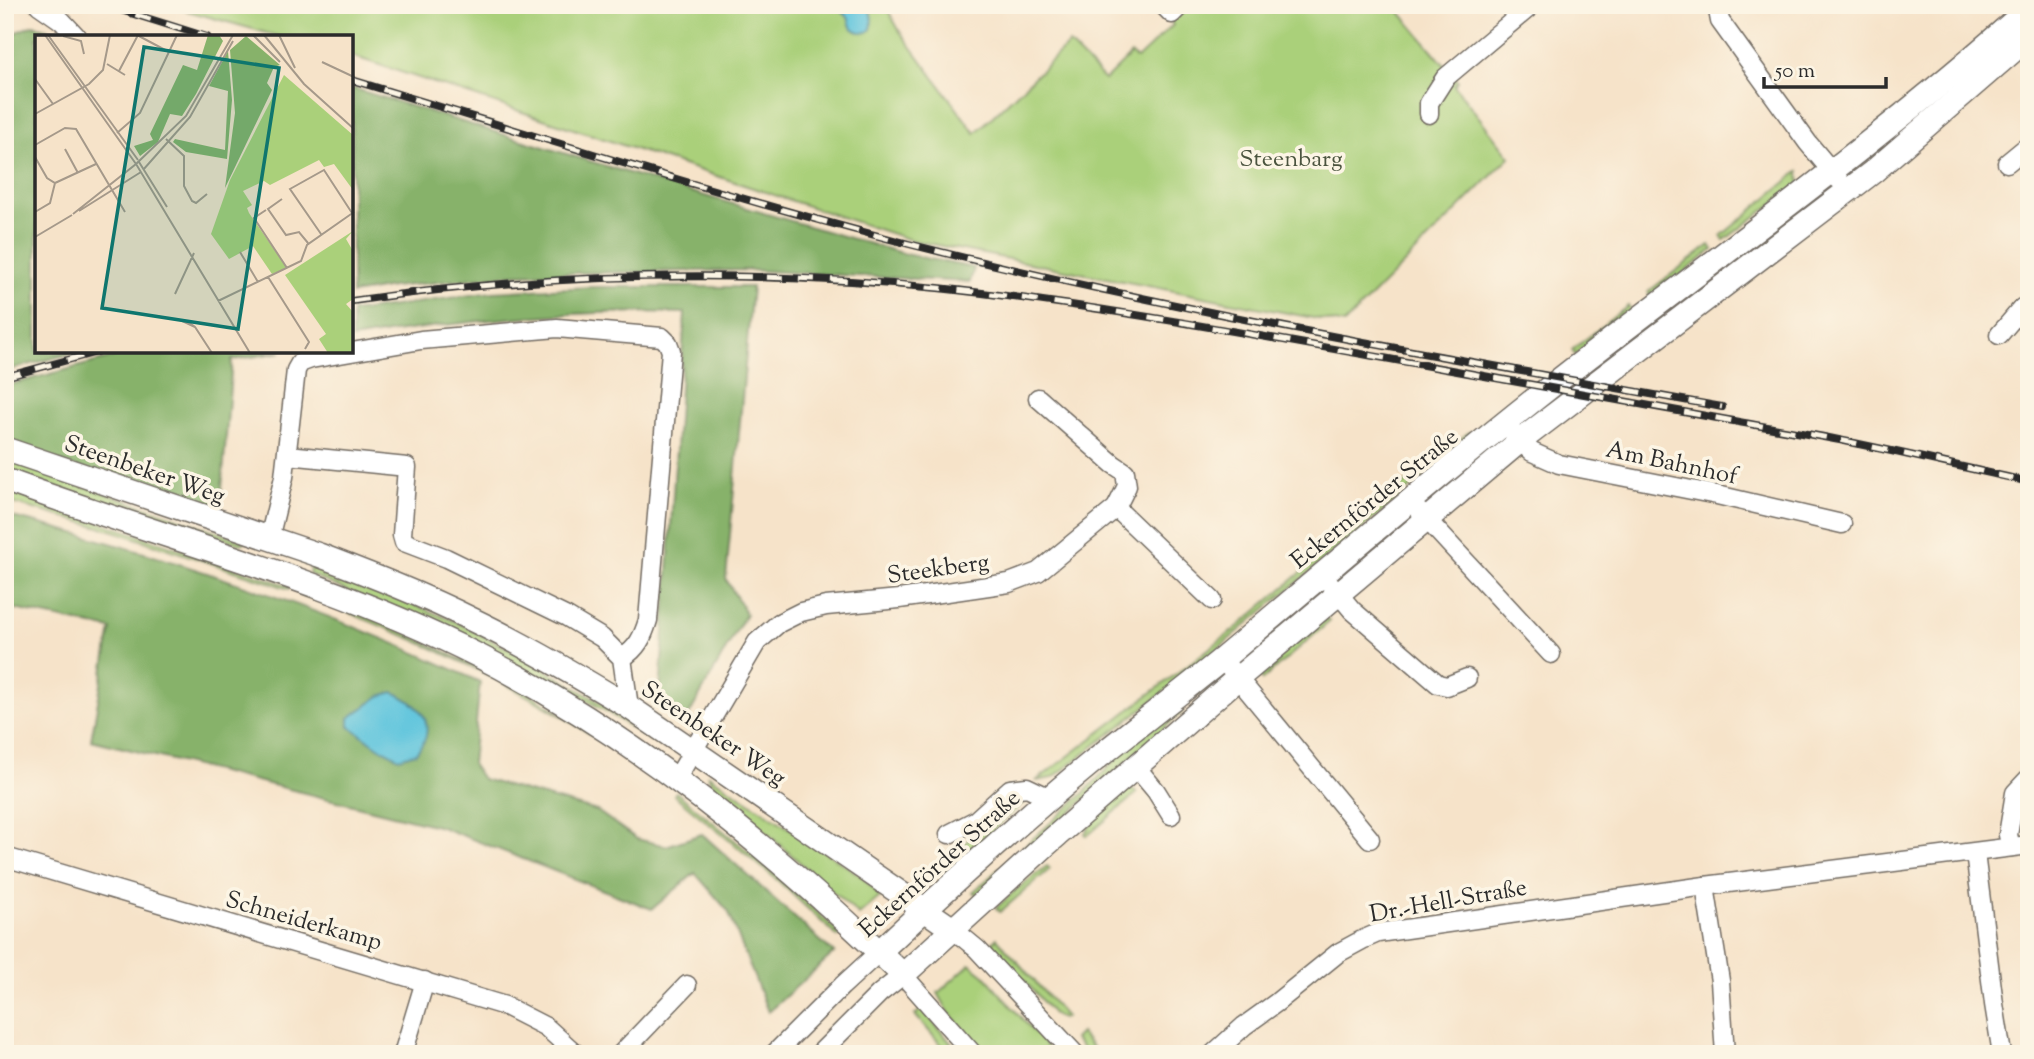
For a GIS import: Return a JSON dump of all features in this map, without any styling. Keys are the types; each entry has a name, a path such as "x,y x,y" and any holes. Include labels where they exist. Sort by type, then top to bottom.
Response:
{"main road":[{"name":"Eckernförder Straße","path":"903,975 1047,844 1427,520 1587,358 1832,172 1960,69 2029,8"},
{"name":"Eckernförder Straße","path":"879,952 1050,798 1411,501 1513,433 1847,191 2029,37"},
{"name":"Steenbeker Weg","path":"5,449 364,572 473,620 579,676 629,707 954,930"},
{"path":"5,480 332,592 436,635 561,700 677,778 784,864 903,975"},
{"path":"259,567 269,539"}],"street":[{"path":"39,5 62,21 75,35"},
{"path":"1163,5 1172,14 1181,5"},
{"path":"1429,114 1429,103 1445,78 1532,5"},
{"path":"1717,5 1720,21 1808,143 1847,191"},
{"path":"2007,163 2024,149 2029,154"},
{"path":"1999,335 2022,308 2029,307"},
{"path":"354,352 421,340 557,328 662,337 668,342 671,351 648,620 637,646 622,658"},
{"path":"269,539 288,455 296,370 300,363 340,354"},
{"path":"1038,398 1125,472 1127,486 1116,508 1212,600"},
{"name":"Am Bahnhof","path":"1513,433 1532,453 1559,464 1717,495 1842,524"},
{"path":"288,455 407,467 402,535 404,542 446,558 566,617 609,643 622,658 629,707"},
{"path":"1411,501 1551,654"},
{"name":"Steekberg","path":"677,778 757,642 779,623 801,611 825,606 899,599 1009,583 1038,572 1116,508"},
{"path":"1322,574 1352,610 1438,684 1447,686 1467,678"},
{"path":"1222,659 1370,839"},
{"path":"1136,767 1171,815"},
{"path":"2011,848 2008,835 2015,793 2029,778"},
{"path":"949,835 976,820 1010,789 1027,787 1050,798"},
{"name":"Dr.-Hell-Straße","path":"1213,1054 1244,1026 1338,953 1378,933 2029,845"},
{"path":"1975,853 2002,1054"},
{"name":"Schneiderkamp","path":"7,864 425,981 505,1006 546,1027 576,1054"},
{"path":"1696,888 1720,981 1725,1054"},
{"name":"Steenbeker Weg","path":"954,930 977,948 1075,1054"},
{"name":"Eckernförder Straße","path":"774,1054 879,952"},
{"path":"903,975 973,1054"},
{"name":"Eckernförder Straße","path":"818,1054 880,993 903,975"},
{"path":"404,1054 425,981"},
{"path":"621,1054 687,985"}],"green space":[{"name":"Steenbarg","path":"166,5 885,5 899,30 975,133 1069,44 1105,80 1131,54 1137,59 1173,25 1170,20 1186,5 1394,5 1458,81 1454,85 1510,157 1344,324 911,240 354,57 354,35 274,35"},
{"path":"33,25 58,35 35,35 35,354 69,354 5,371 5,37"},
{"path":"354,89 671,186 905,254 974,268 970,282 747,270 515,274 354,294"},
{"path":"1799,171 1800,184 1724,240 1721,236"},
{"path":"1710,245 1713,250 1651,297 1648,292"},
{"path":"592,287 752,287 726,579 746,614 685,722 659,707 685,313 518,317 354,339 354,312 492,292"},
{"path":"1679,300 1682,304 1595,372 1592,366"},
{"path":"1628,306 1632,311 1575,355 1572,350"},
{"path":"125,354 269,354 232,360 220,514 5,444 5,386"},
{"path":"1469,432 1473,436 1186,675 1052,778 1036,781 1240,625"},
{"path":"5,459 245,541 240,544 5,472"},
{"path":"5,490 290,586 289,589 114,531 5,501"},
{"path":"5,515 127,548 247,586 365,631 480,682 472,764 482,779 597,811 637,839 666,846 702,834 834,953 768,1012 728,911 695,873 652,909 441,827 91,740 111,629 5,607"},
{"path":"312,563 454,621 517,653 658,737 651,740 571,692 309,574"},
{"path":"302,590 394,627 523,689 639,764 637,766 558,714 475,668 300,594"},
{"path":"1325,617 1330,621 1262,680 1259,671"},
{"path":"1179,707 1182,712 978,895 973,892 1082,795 1125,750"},
{"path":"707,774 860,875 881,896 859,915 752,820 717,793"},
{"path":"1127,785 1137,793 1087,836 1085,833 1098,815"},
{"path":"676,792 777,875 841,934 838,937 775,878 674,795"},
{"path":"1020,794 1031,796 947,871 943,868 970,838"},
{"path":"1047,866 1050,869 1000,912 996,908 1017,889"},
{"path":"997,938 1066,1017 1062,1019 1055,1016 992,943"},
{"path":"970,964 984,975 1053,1054 985,1054 949,1013 938,993"},
{"path":"922,1009 957,1050 953,1054 949,1054 915,1015"},
{"path":"1080,1033 1098,1054 1087,1054 1074,1039"}],"water":[{"path":"838,5 868,5 872,23 870,30 860,32 851,27 848,17"},
{"path":"393,692 414,704 423,716 427,730 416,753 399,758 349,726 349,718 380,696"}],"railway":[{"path":"105,5 201,35"},
{"path":"354,81 769,206 1010,269 1314,333 1722,407"},
{"path":"354,301 497,284 645,277 793,278 938,288 1119,312 1299,343 1823,437 2029,482"},
{"path":"5,377 90,354"}]}
